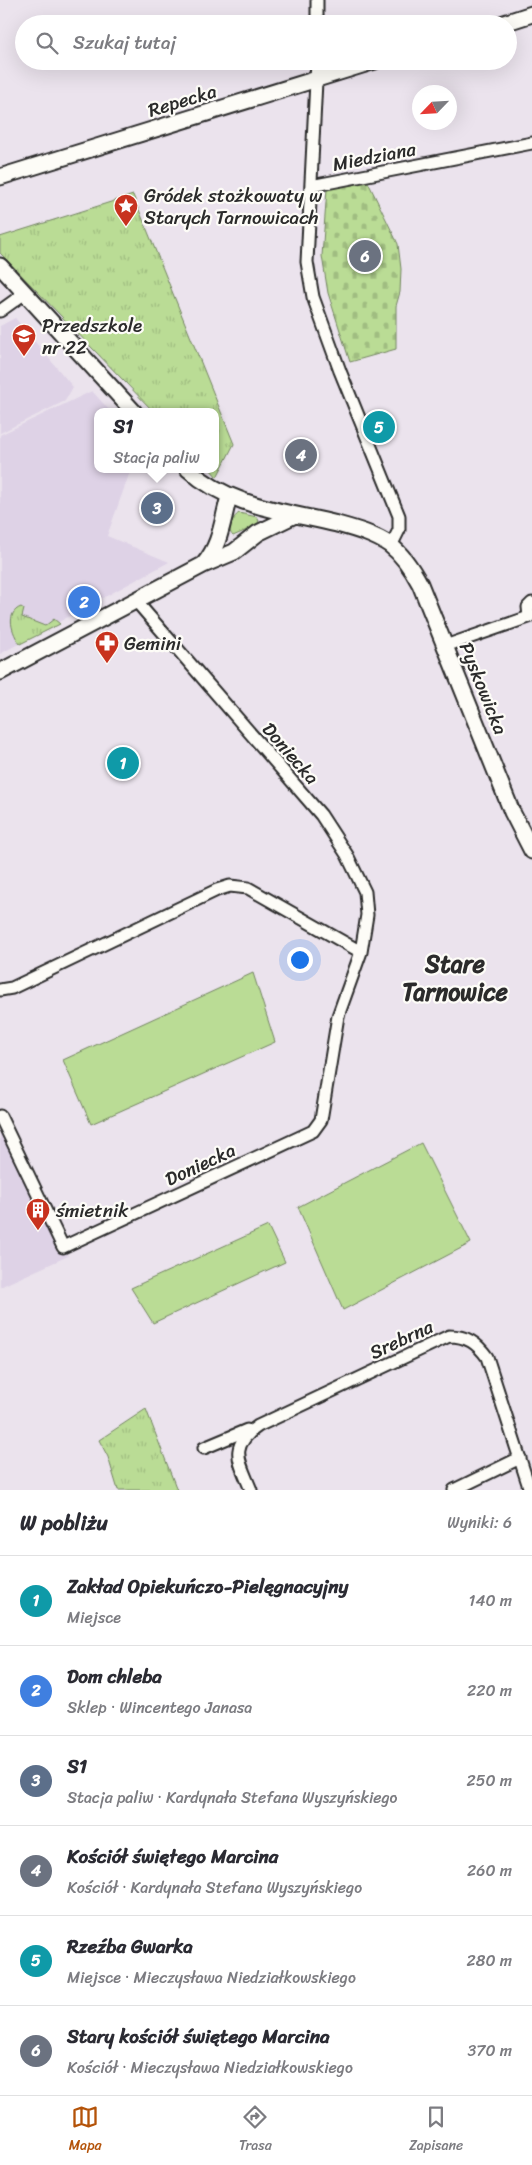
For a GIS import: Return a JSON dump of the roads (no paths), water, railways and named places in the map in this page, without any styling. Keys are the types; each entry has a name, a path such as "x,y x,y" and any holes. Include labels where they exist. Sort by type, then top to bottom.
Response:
{"street":[{"path":"317,0 317,15"},
{"path":"517,19 532,14"},
{"path":"193,473 210,486 229,496 263,508 364,532 391,546 399,530 399,516 340,371 313,297 307,262 318,70"},
{"name":"Repecka","path":"0,177 345,70"},
{"name":"Miedziana","path":"311,186 532,143"},
{"path":"0,266 130,408"},
{"path":"0,311 25,293"},
{"path":"203,565 216,550 229,496"},
{"path":"258,534 265,518 263,508"},
{"path":"0,672 203,565 234,552 258,534 295,515"},
{"name":"Pyskowicka","path":"391,546 414,573 512,812 532,851"},
{"name":"Doniecka","path":"0,1116 63,1247 313,1132 321,1120 338,1016 361,952 367,915 365,892 347,855 322,815 136,601"},
{"path":"445,646 529,617 528,607 532,603"},
{"path":"0,990 19,985 217,890 230,886 248,888 361,952"},
{"name":"Srebrna","path":"204,1448 258,1426 449,1336 458,1336 473,1342 487,1358 530,1490"},
{"name":"Srebrna","path":"251,1490 238,1453 242,1438 258,1426"},
{"path":"454,1490 520,1458"}],"place":[{"name":"Gródek stożkowaty w Starych Tarnowicach","path":"126,227"},
{"name":"Stary kościół świętego Marcina","path":"365,256"},
{"name":"Przedszkole nr 22","path":"24,357"},
{"name":"Rzeźba Gwarka","path":"379,427"},
{"name":"Kościół świętego Marcina","path":"301,455"},
{"name":"S1","path":"157,508"},
{"name":"Dom chleba","path":"84,602"},
{"name":"Gemini","path":"107,664"},
{"name":"Zakład Opiekuńczo-Pielęgnacyjny","path":"123,763"},
{"name":"śmietnik","path":"38,1231"}],"district":[{"name":"Stare Tarnowice","path":"455,978"}]}
